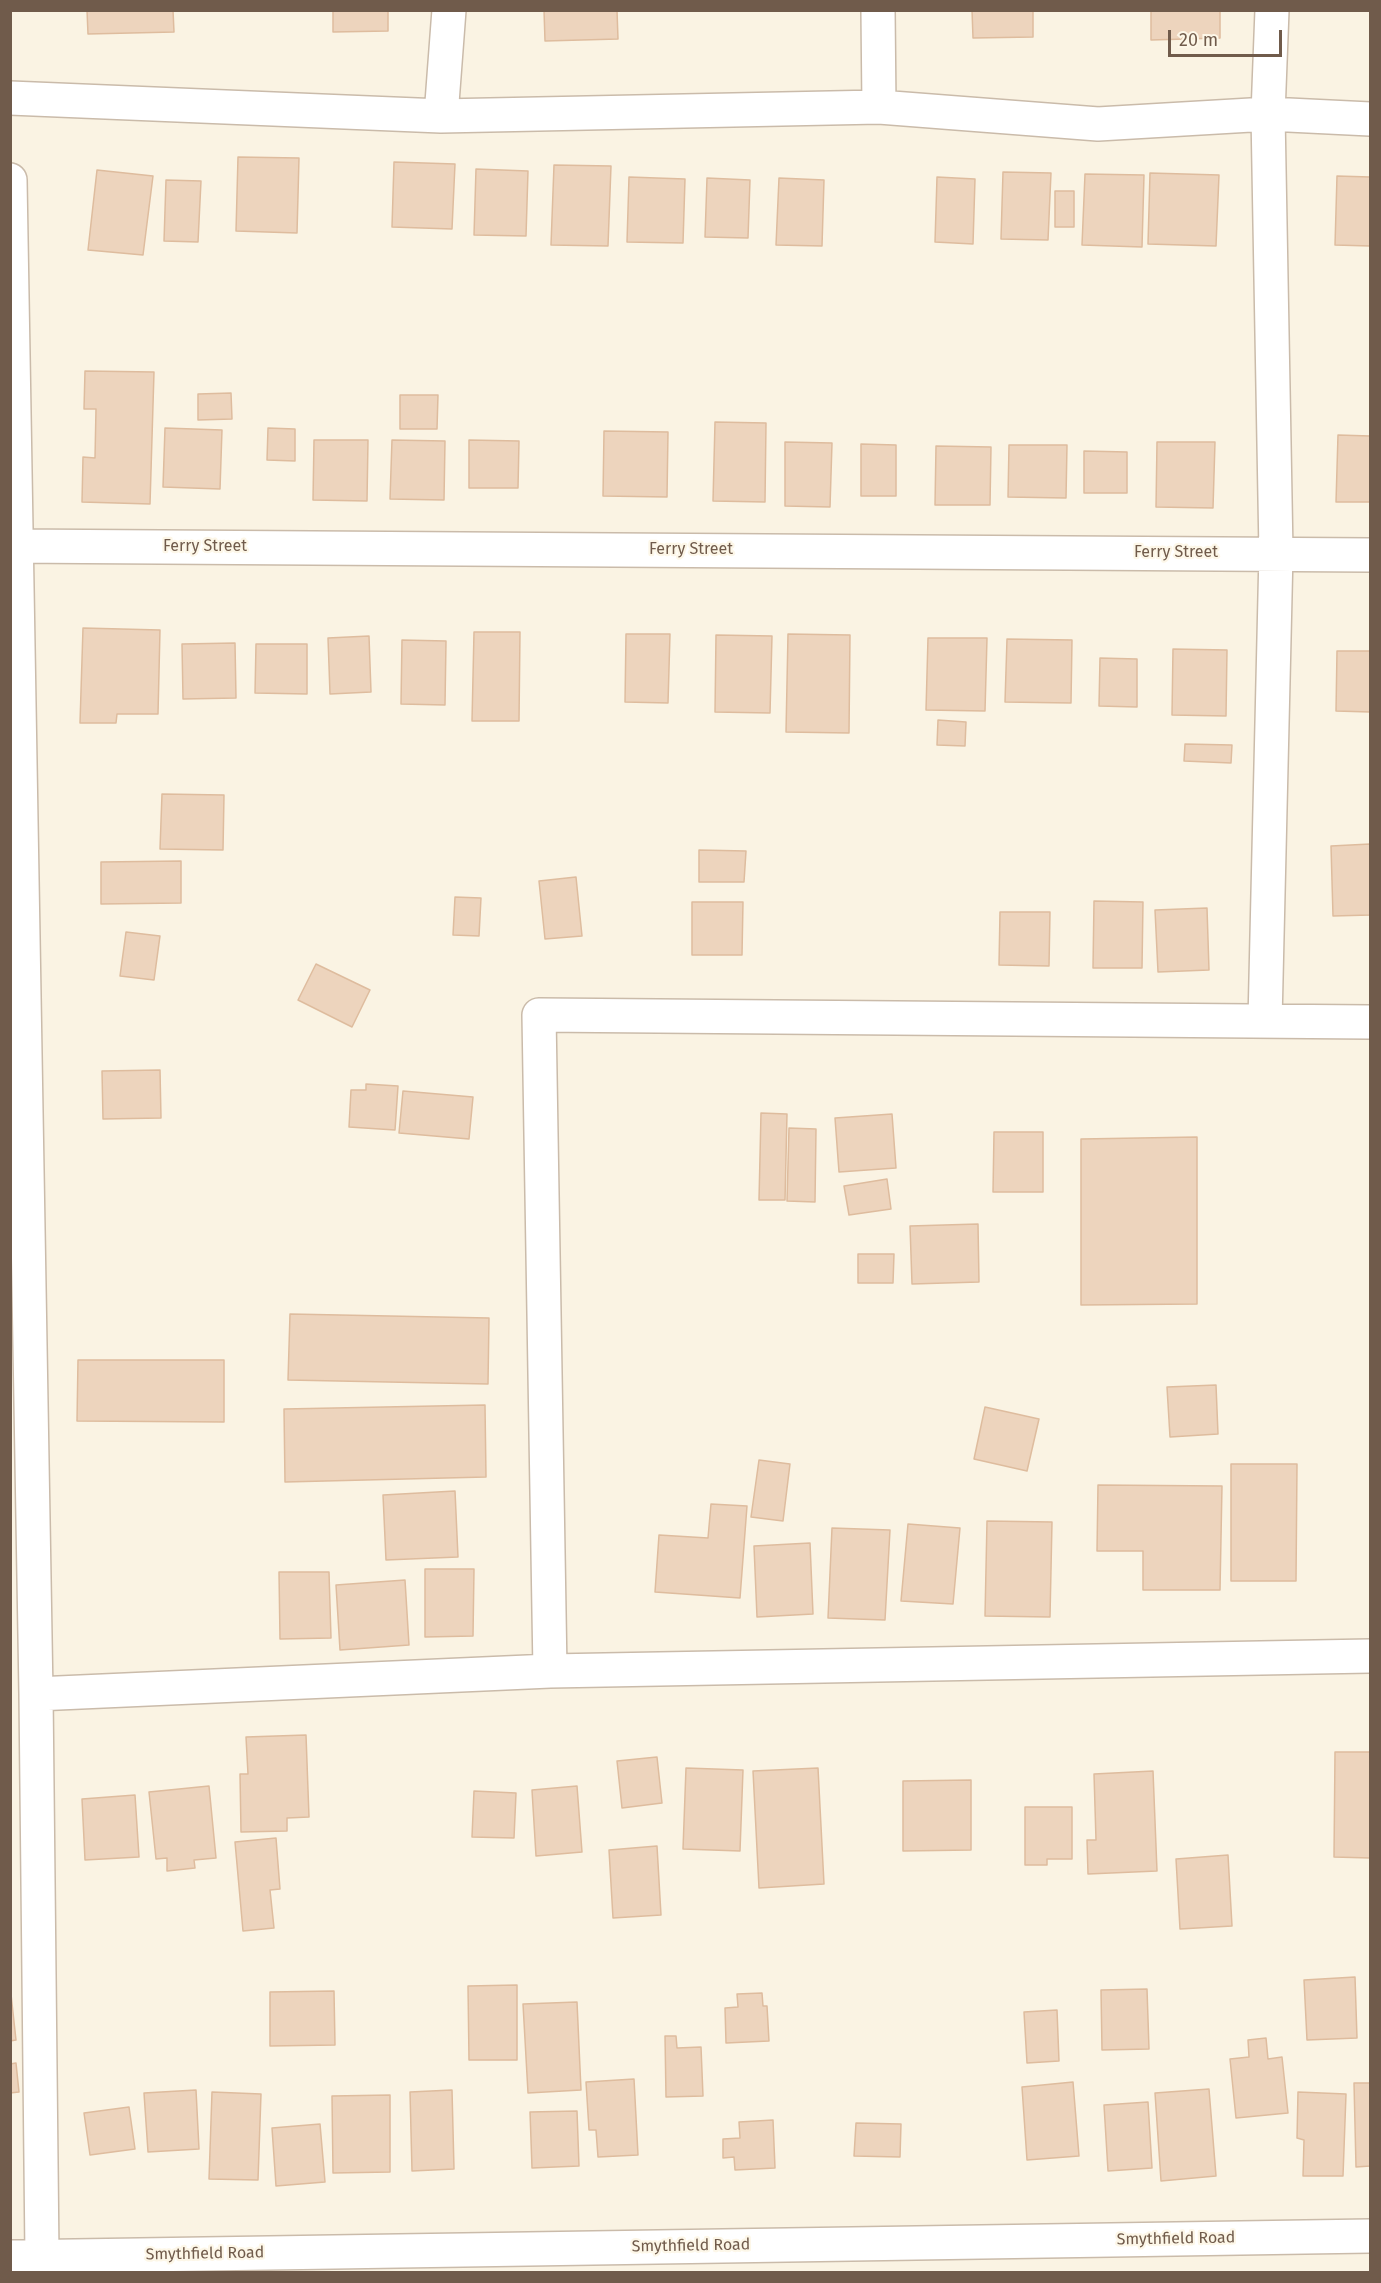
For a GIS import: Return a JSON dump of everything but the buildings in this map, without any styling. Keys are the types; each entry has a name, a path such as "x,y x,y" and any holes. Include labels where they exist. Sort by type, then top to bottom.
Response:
{"street":[{"path":"441,116 449,10"},
{"path":"878,10 879,107"},
{"path":"1265,1021 1276,553 1268,114 1272,10"},
{"path":"10,98 441,116 879,107 1098,124 1268,114 1371,119"},
{"path":"10,180 14,546 36,1694 26,2256"},
{"name":"Ferry Street","path":"14,546 1371,555"},
{"path":"550,1671 539,1015 1371,1022"},
{"path":"36,1694 550,1671 1371,1656"},
{"name":"Smythfield Road","path":"26,2256 468,2261 1371,2236"}]}
